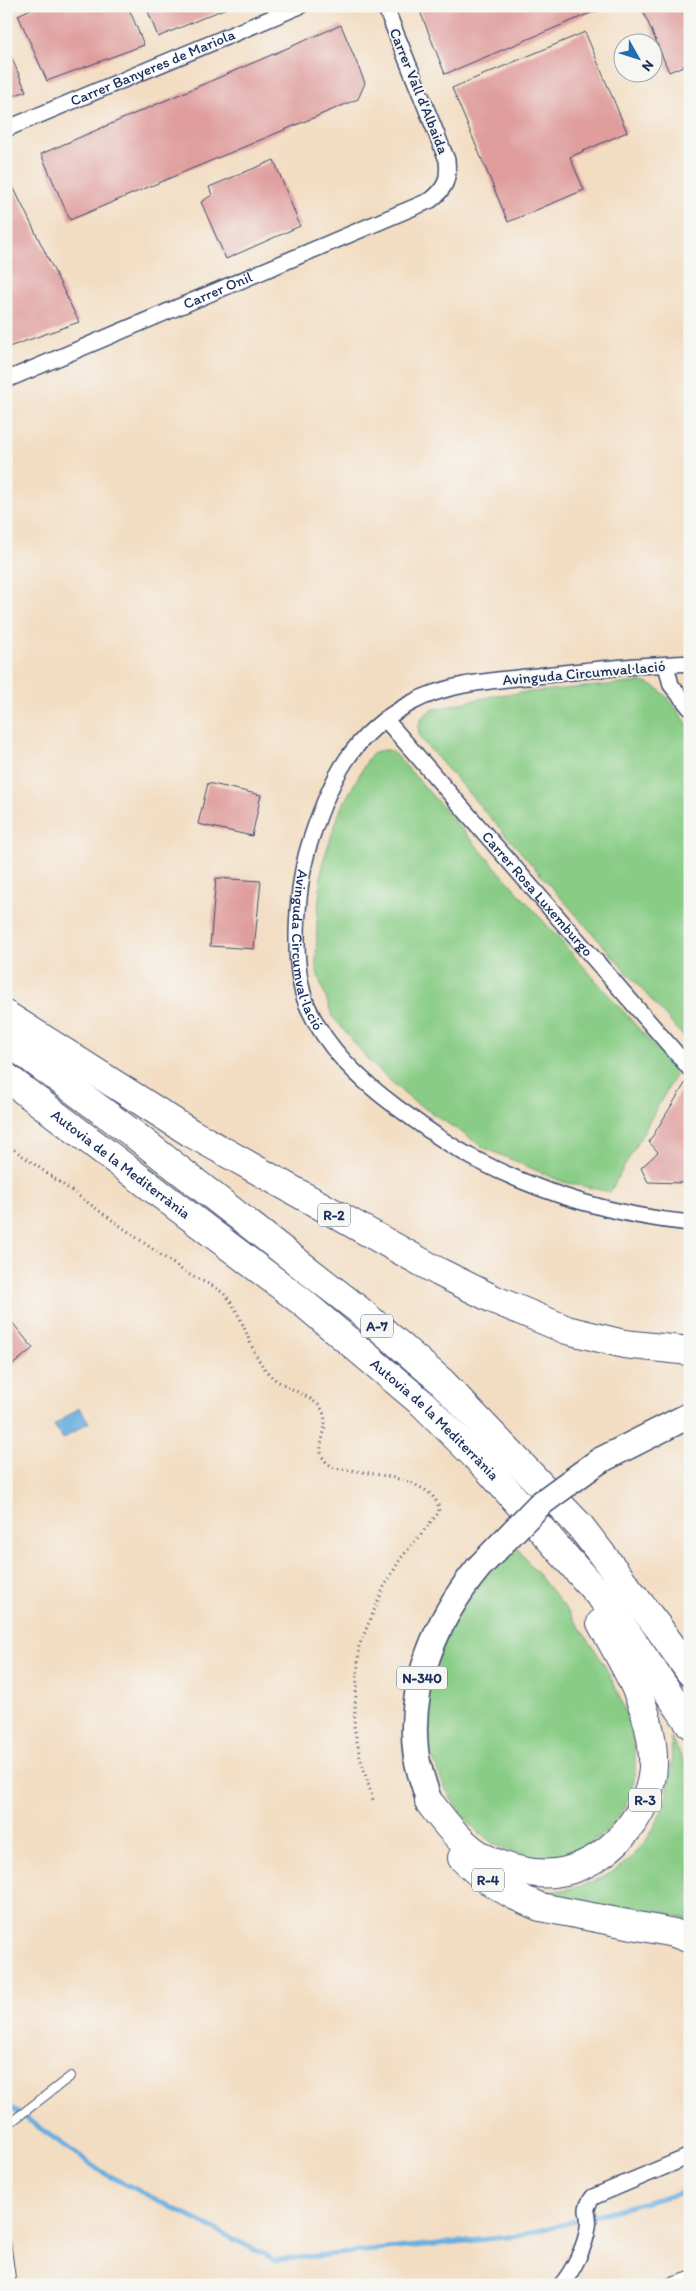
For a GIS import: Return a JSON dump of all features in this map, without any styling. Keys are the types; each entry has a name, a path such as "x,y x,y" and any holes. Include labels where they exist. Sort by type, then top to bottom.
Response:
{"highway":[{"name":"R-2","path":"6,1015 191,1133 439,1272 493,1299 567,1330 624,1344 690,1351"},
{"name":"Autovia de la Mediterrània","path":"6,1040 136,1136 359,1310 442,1381 580,1526 658,1626 690,1672"},
{"name":"Autovia de la Mediterrània","path":"6,1077 317,1314 429,1411 489,1470 607,1604 690,1724"},
{"name":"R-3","path":"429,1802 463,1842 490,1861 514,1869 539,1873 565,1871 586,1863 609,1849 631,1824 644,1803 652,1778 653,1755 647,1719 634,1682 600,1623 573,1584 561,1550"},
{"name":"R-4","path":"429,1802 438,1828 455,1850 483,1877 513,1895 540,1907 674,1933 690,1939"}],"main road":[{"name":"N-340","path":"429,1802 416,1754 418,1691 428,1657 444,1619 461,1589 479,1567 540,1504 599,1461 690,1415"}],"street":[{"name":"Carrer Banyeres de Mariola","path":"6,130 300,6"},
{"name":"Carrer Vall d'Albaida","path":"386,6 447,160 447,182 430,200"},
{"name":"Carrer Onil","path":"6,380 430,200"},
{"name":"Avinguda Circumval·lació","path":"690,663 615,667 482,682 441,690 412,702 385,719 365,734 349,755 320,811 302,876 298,944 299,982 307,1005 321,1032 344,1062 376,1092 424,1128 476,1160 536,1186 650,1219 690,1223"},
{"path":"666,665 670,685 690,708"},
{"name":"Carrer Rosa Luxemburgo","path":"385,719 690,1069"},
{"path":"561,2285 574,2264 584,2240 589,2225 586,2214 587,2205 593,2197 690,2156"}],"lane":[{"path":"6,2126 71,2076"},
{"path":"6,2242 12,2285"},
{"path":"662,2285 690,2276"}],"path":[{"path":"6,1144 185,1272 220,1290 230,1300 257,1359 272,1377 288,1389 317,1403 323,1410 325,1423 320,1453 324,1462 335,1468 415,1484 429,1491 439,1503 439,1512 401,1558 384,1586 359,1646 354,1726 360,1757 373,1800"}],"green space":[{"path":"641,682 649,684 663,693 690,727 690,1044 420,738 418,727 422,717 431,710 496,695"},
{"path":"389,750 398,757 677,1072 610,1192 563,1182 485,1148 409,1098 370,1062 332,1016 316,969 317,922 322,864 341,808 368,759 372,754"},
{"path":"515,1545 579,1626 602,1661 621,1700 629,1723 634,1748 635,1771 631,1793 621,1813 608,1829 592,1842 573,1851 553,1856 532,1856 500,1847 483,1836 467,1821 449,1795 434,1760 427,1726 428,1693 437,1661 450,1630 469,1600"},
{"path":"671,1738 690,1772 690,1920 655,1910 647,1919 580,1906 541,1892 572,1888 600,1879 623,1865 642,1846 656,1824 666,1798 671,1769"}],"water":[{"path":"79,1408 89,1422 63,1439 54,1425"}],"building":[{"path":"37,6 128,6 144,45 47,81 18,15"},
{"path":"146,6 231,6 158,37"},
{"path":"418,6 607,6 445,74"},
{"path":"641,6 690,6 690,63 669,72 664,60 664,32 652,32"},
{"path":"341,25 365,83 358,99 70,220 41,154"},
{"path":"585,32 627,132 570,157 584,190 508,222 452,88"},
{"path":"6,45 26,91 6,99"},
{"path":"274,160 300,226 226,259 201,202 212,195 209,187"},
{"path":"6,172 79,322 6,348"},
{"path":"208,783 261,795 252,836 198,824"},
{"path":"216,878 261,881 254,949 210,946"},
{"path":"686,1082 690,1087 690,1185 686,1180 682,1183 648,1182 641,1168 658,1152 649,1142"},
{"path":"6,1315 33,1348 10,1367 6,1363"}],"waterway":[{"path":"6,2104 100,2171 275,2260 518,2236 680,2193 690,2183"}]}
